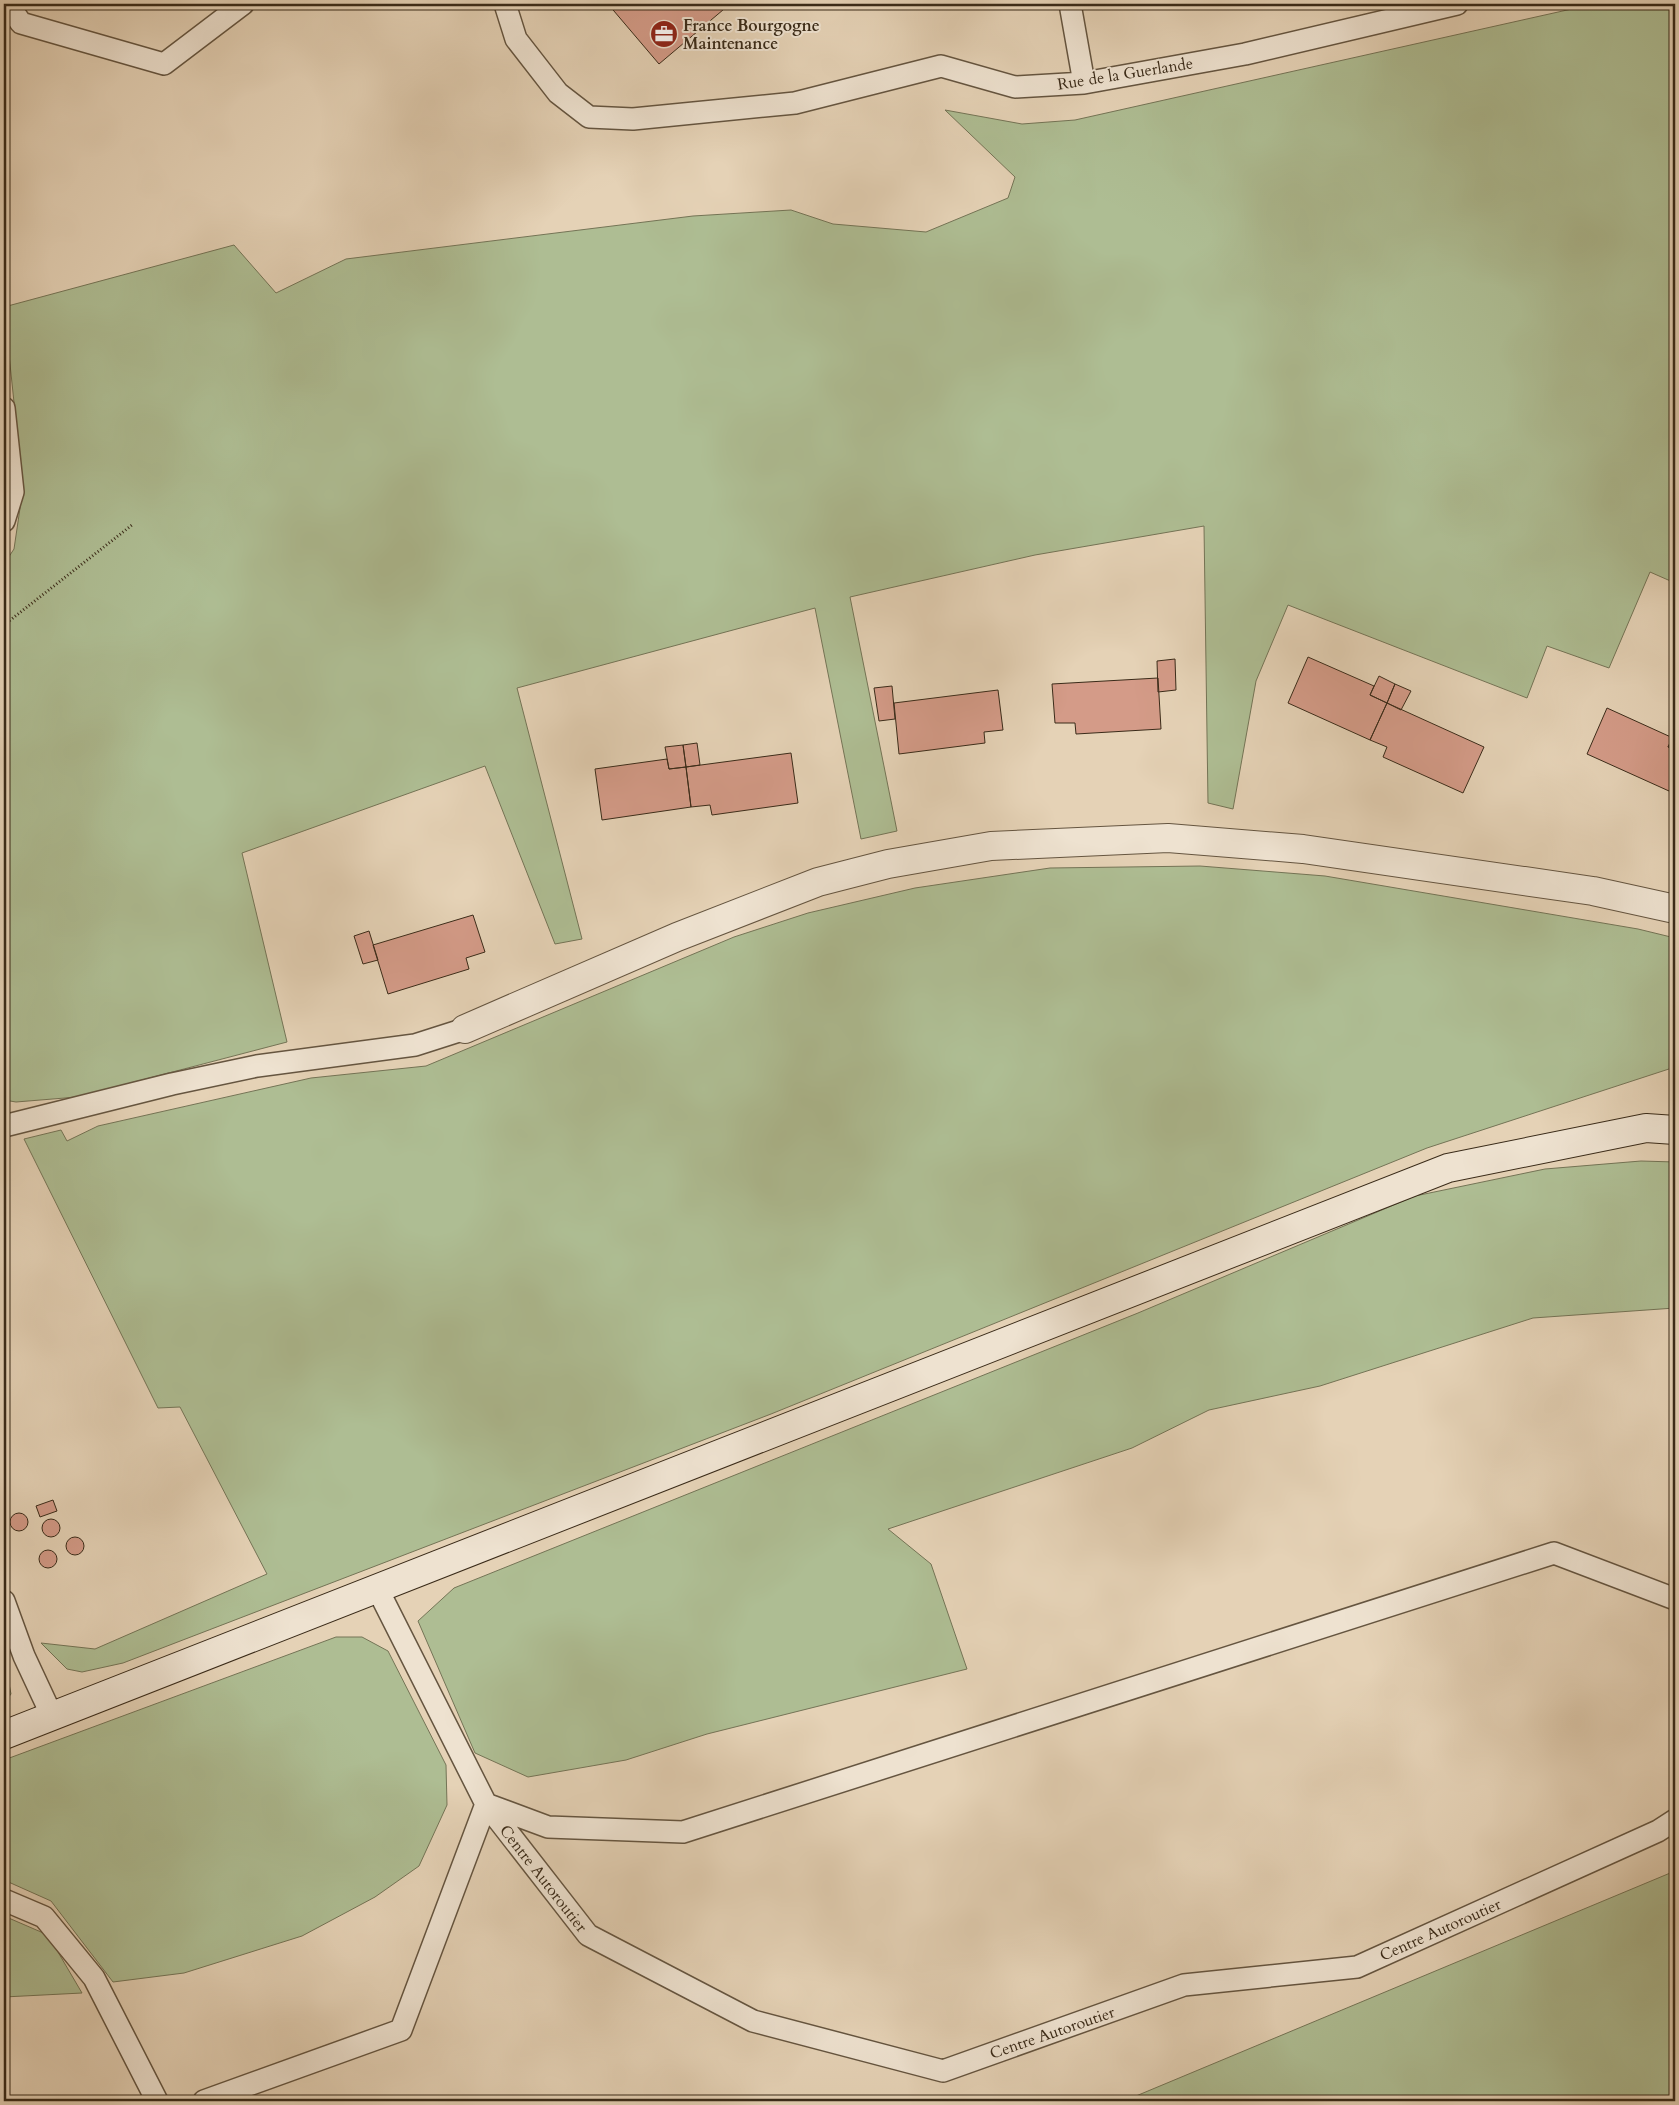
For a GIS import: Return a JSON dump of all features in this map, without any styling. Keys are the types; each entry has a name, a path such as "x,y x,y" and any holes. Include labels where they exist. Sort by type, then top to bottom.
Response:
{"street":[{"path":"464,1028 677,937 818,882 888,864 992,846 1168,838 1303,850 1593,891 1675,909"},
{"path":"1646,1128 1675,1112"},
{"path":"4,1735 1448,1168 1646,1128 1675,1130"}],"lane":[{"path":"8,4 22,23 164,64 243,4"},
{"name":"Rue de la Guerlande","path":"505,4 516,39 558,93 589,117 633,119 795,103 941,66 1015,87 1084,83 1244,54 1457,4"},
{"path":"1070,4 1084,83"},
{"path":"4,408 13,492 4,521"},
{"path":"4,1126 172,1084 257,1066 415,1045 464,1028"},
{"path":"4,1112 43,1116"},
{"name":"Centre Autoroutier","path":"486,1804 548,1827 684,1832 1554,1552 1675,1599"},
{"name":"Centre Autoroutier","path":"377,1588 486,1804 588,1935 753,2021 943,2070 1184,1985 1357,1967 1658,1831 1675,1820"},
{"path":"4,1604 24,1656 52,1716"},
{"name":"Centre Autoroutier","path":"204,2101 401,2030 486,1804"},
{"path":"4,1900 44,1917 94,1978 157,2101"}],"path":[{"path":"4,625 132,525"}],"green space":[{"path":"1594,4 1675,4 1675,583 1650,572 1609,668 1547,646 1527,698 1288,605 1256,681 1233,809 1208,803 1204,526 1035,555 850,597 897,831 861,839 815,608 517,688 582,939 555,944 485,766 242,853 287,1042 77,1097 16,1102 4,1100 4,564 14,549 23,488 4,307 234,245 276,293 346,259 693,216 791,210 833,224 926,232 1008,198 1015,177 945,110 1022,124 1075,120"},
{"path":"1200,866 1325,876 1638,929 1675,938 1675,1067 1427,1148 771,1414 123,1663 82,1672 67,1669 41,1643 95,1649 267,1574 180,1407 158,1408 24,1139 61,1130 67,1141 98,1126 311,1078 426,1066 734,937 808,913 915,888 1050,868"},
{"path":"1641,1161 1675,1162 1675,1308 1533,1318 1320,1386 1209,1410 1132,1448 888,1529 931,1564 967,1669 707,1734 626,1760 528,1777 475,1753 418,1621 454,1588 1138,1313 1415,1196 1545,1169"},
{"path":"336,1637 362,1637 388,1651 446,1765 447,1805 419,1866 375,1897 302,1936 184,1973 113,1982 51,1901 4,1880 4,1760"},
{"path":"4,1658 11,1694 4,1703"},
{"path":"1675,1871 1675,2096 1658,2101 1124,2101"},
{"path":"4,1916 48,1935 82,1993 4,1997"}],"building":[{"name":"France Bourgogne Maintenance","path":"608,4 730,4 659,64"},
{"path":"1308,657 1374,686 1370,695 1387,703 1370,740 1288,703"},
{"path":"1175,659 1176,690 1158,692 1157,661"},
{"path":"1379,676 1395,684 1387,703 1370,695"},
{"path":"1158,678 1161,729 1076,734 1075,723 1055,723 1052,684"},
{"path":"1395,684 1411,691 1401,710 1387,703"},
{"path":"892,686 895,719 879,721 874,688"},
{"path":"998,690 1003,730 984,732 985,743 899,754 894,703"},
{"path":"1387,703 1484,747 1463,793 1383,757 1387,747 1370,740"},
{"path":"1607,708 1673,738 1668,747 1675,750 1675,777 1669,791 1587,754"},
{"path":"1675,732 1675,750 1668,747"},
{"path":"697,743 700,765 686,767 683,745"},
{"path":"683,745 686,767 669,769 665,747"},
{"path":"791,753 798,803 712,815 710,805 691,807 686,767"},
{"path":"667,759 669,769 686,767 691,807 602,820 595,769"},
{"path":"1675,777 1675,793 1669,791"},
{"path":"473,915 485,952 466,958 469,969 388,994 373,945"},
{"path":"369,931 378,960 363,964 354,936"},
{"path":"53,1500 57,1511 40,1517 36,1506"},
{"path":"15,1513 23,1513 28,1518 26,1529 15,1531 10,1526 10,1518"},
{"path":"47,1519 55,1519 60,1524 58,1535 47,1537 42,1532 42,1524"},
{"path":"71,1537 79,1537 84,1542 82,1553 71,1555 66,1550 66,1542"},
{"path":"44,1550 52,1550 57,1555 55,1566 44,1568 39,1563 39,1555"}],"place":[{"name":"France Bourgogne Maintenance","path":"664,34"}]}
